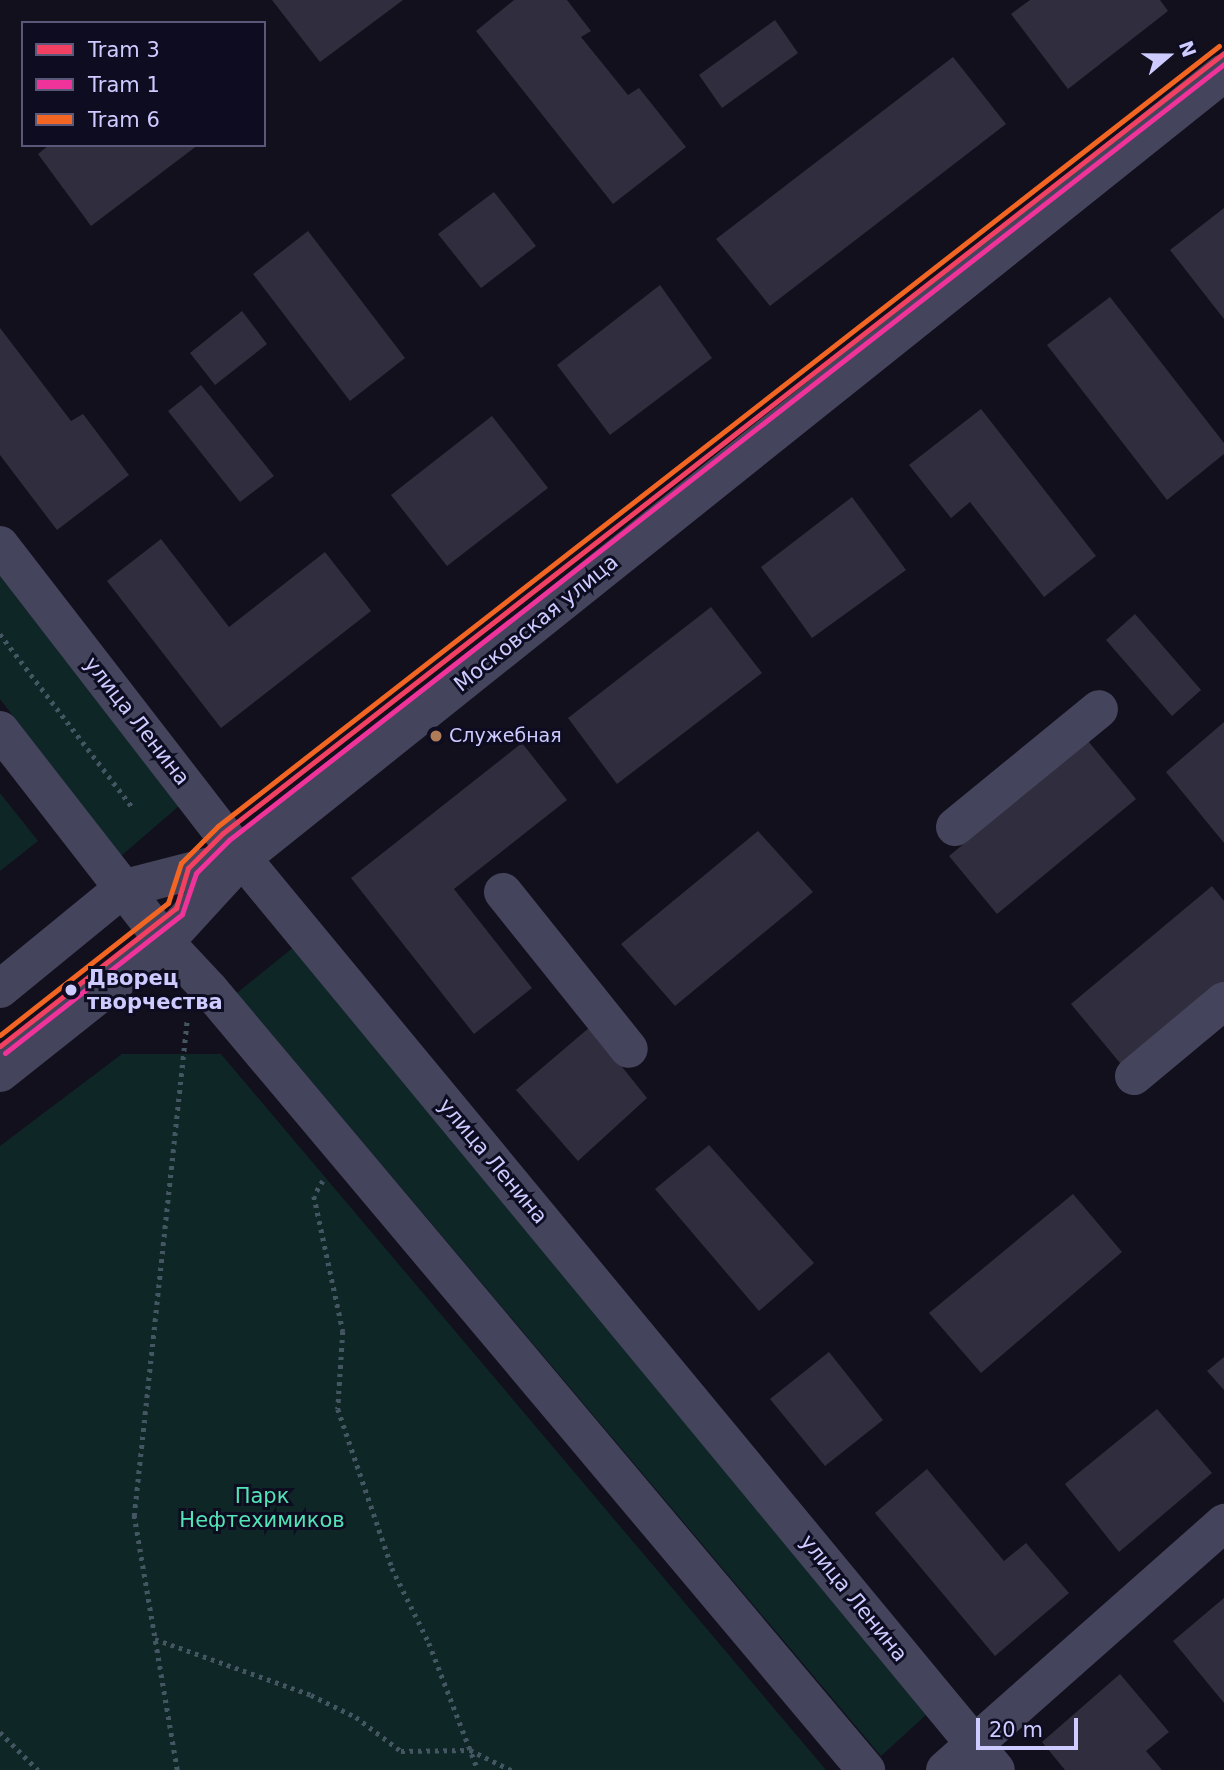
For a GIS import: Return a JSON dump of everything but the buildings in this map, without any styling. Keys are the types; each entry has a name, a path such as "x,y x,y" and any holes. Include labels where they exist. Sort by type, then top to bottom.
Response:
{"street":[{"name":"Московская улица","path":"0,1073 165,942 242,858 1224,73"},
{"name":"улица Ленина","path":"0,545 242,858 985,1757"},
{"path":"955,827 1099,709"},
{"path":"0,730 165,942 209,989 866,1770"},
{"name":"Московская улица","path":"0,989 122,889 242,858"},
{"path":"503,892 629,1049"},
{"path":"1134,1076 1224,1001"},
{"path":"945,1770 985,1757 1224,1523"}],"path":[{"path":"0,635 134,809"},
{"path":"177,1770 134,1516 187,1019"},
{"path":"330,1171 314,1196 343,1331 338,1409 392,1568 429,1643 478,1770"},
{"path":"155,1639 310,1695 356,1717 401,1751 470,1750 511,1770"},
{"path":"0,1732 38,1770"}],"green space":[{"path":"0,576 179,806 121,856 0,699"},
{"path":"0,793 38,841 0,871"},
{"path":"295,946 926,1715 881,1756 237,993"},
{"name":"Парк Нефтехимиков","path":"122,1054 221,1054 826,1770 0,1770 0,1146"}],"tram line":[{"name":"6","path":"0,1035 168,903 181,863 218,826 1219,46"},
{"name":"3","path":"0,1046 176,908 188,868 223,833 1224,53"},
{"name":"1","path":"5,1053 182,914 196,873 229,840 1224,64"}],"place":[{"name":"Служебная","path":"436,736"},
{"name":"Дворец творчества","path":"71,990"}]}
